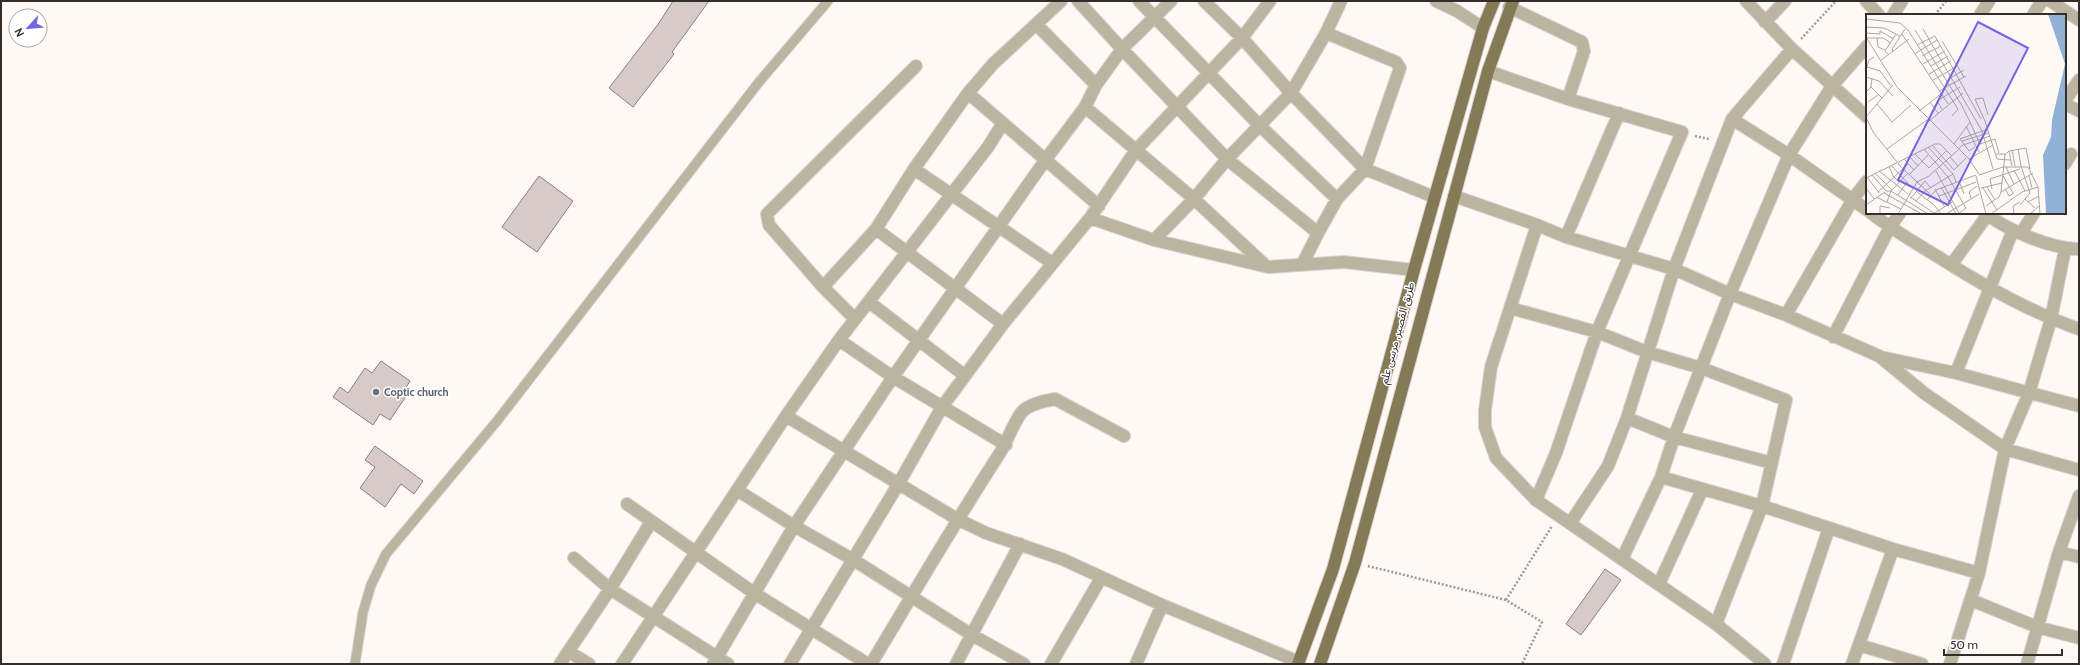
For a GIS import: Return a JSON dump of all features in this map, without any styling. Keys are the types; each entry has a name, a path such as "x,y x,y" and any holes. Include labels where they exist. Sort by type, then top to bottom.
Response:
{"main road":[{"name":"طريق القصير, مرسى علم","path":"1298,663 1333,569 1434,197 1483,28 1494,1"},
{"name":"طريق القصير, مرسى علم","path":"1320,664 1355,563 1488,71 1511,4"}],"street":[{"path":"823,287 876,229 914,169 968,93 993,64 1061,1"},
{"path":"1078,1 1227,159 1318,233"},
{"path":"1139,1 1260,126 1337,199"},
{"path":"714,661 794,526 843,450 893,377 956,290 1046,159 1085,107 1096,85 1122,49 1171,1"},
{"path":"1204,1 1242,38 1291,93 1365,169 1434,197"},
{"path":"790,664 899,483 942,407 964,375 1003,324 1090,218 1136,150 1242,38 1270,1"},
{"path":"1154,240 1194,199 1227,159 1291,93 1326,33 1341,1"},
{"path":"1436,1 1457,11 1483,28"},
{"path":"1746,1 1792,49 1866,116"},
{"path":"1765,22 1785,1"},
{"path":"1866,1 1878,14"},
{"path":"1894,14 1902,1"},
{"path":"1981,14 1989,1"},
{"path":"2034,14 2042,1"},
{"path":"2050,1 2079,20"},
{"path":"1511,4 1582,42 1584,50 1568,99"},
{"path":"1036,25 1096,85"},
{"path":"1303,263 1337,199 1365,169 1400,68 1396,62 1326,33"},
{"path":"1622,559 1661,476 1674,437 1730,294 1788,155 1832,86 1866,47"},
{"path":"1570,522 1608,466 1626,418 1674,269 1732,119 1792,49"},
{"path":"855,319 823,287 769,225 767,214 916,66"},
{"path":"1488,71 1568,99 1682,132 1597,332 1556,453 1536,500"},
{"path":"2066,100 2079,80"},
{"path":"968,93 1099,206"},
{"path":"2066,104 2079,111"},
{"path":"1085,107 1194,199 1268,267"},
{"path":"1566,237 1618,113"},
{"path":"1732,119 1788,155 1866,209"},
{"path":"622,664 654,618 786,416 839,340 951,196 988,147 1003,123"},
{"path":"914,169 951,196 1052,263"},
{"path":"1786,315 1853,199 1866,182"},
{"path":"1454,196 1537,225 1566,237 1674,269 1730,294 1786,315 1832,337 1879,356 1956,373 2079,406"},
{"path":"1872,214 1890,227 1989,288 2051,319 2079,329"},
{"path":"1832,337 1890,227 1899,214"},
{"path":"1951,265 1987,214 2017,232 2065,249 2079,249"},
{"path":"1956,373 1989,288 2017,232 2033,214"},
{"path":"1090,218 1154,240 1268,267 1303,263 1344,262 1414,270"},
{"path":"1537,225 1491,367 1485,410 1485,427 1496,458 1536,500 1560,514 1716,624 1765,664"},
{"path":"876,229 906,253 1003,324"},
{"path":"1950,664 1979,573 2005,449 2029,392 2051,319 2065,249"},
{"path":"869,302 964,375"},
{"path":"1510,308 1597,332 1647,352 1701,368 1786,400 1762,506 1716,624"},
{"path":"839,340 893,377 1006,445"},
{"path":"1879,356 1924,393 2005,449 2079,470"},
{"path":"871,664 957,519 1006,445 1022,412 1028,407 1055,399 1124,436"},
{"path":"786,416 957,519 986,533 1062,559 1162,605 1298,663"},
{"path":"1626,418 1674,437 1772,463"},
{"path":"1661,476 1702,490 1762,506 1893,549 1979,573"},
{"path":"737,490 794,526 852,559 911,598 972,635 1024,664"},
{"path":"1659,584 1702,490"},
{"path":"2027,664 2059,552 2079,496"},
{"path":"627,504 696,554 754,593 868,664"},
{"path":"560,664 610,589 651,522"},
{"path":"1783,664 1829,528"},
{"path":"956,664 1020,544"},
{"path":"1852,664 1893,549"},
{"path":"2059,552 2079,557"},
{"path":"574,558 610,589 654,618 714,661 728,664"},
{"path":"1051,664 1101,578"},
{"path":"1971,600 2037,627 2079,638"},
{"path":"1136,664 1162,605"},
{"path":"1859,645 1922,664"},
{"path":"569,652 589,664"}],"lane":[{"path":"355,664 363,612 371,584 386,554 497,421 759,82 828,1"}],"path":[{"path":"1792,49 1836,1"},
{"path":"1936,14 1946,1"},
{"path":"1682,132 1723,143"},
{"path":"1506,600 1560,514"},
{"path":"1355,563 1506,600 1542,622 1522,664"}],"building":[{"path":"673,1 709,1 672,52 674,54 633,107 609,88 659,23"},
{"path":"539,176 573,201 537,252 502,227"},
{"name":"Coptic church","path":"381,361 410,381 403,392 407,395 390,420 380,414 373,425 333,397 340,387 348,393 365,368 372,373"},
{"path":"375,446 423,481 414,494 401,484 385,507 360,488 375,467 365,460"},
{"path":"1605,569 1621,580 1581,635 1566,624"}],"place":[{"name":"Coptic church","path":"376,392"}]}
